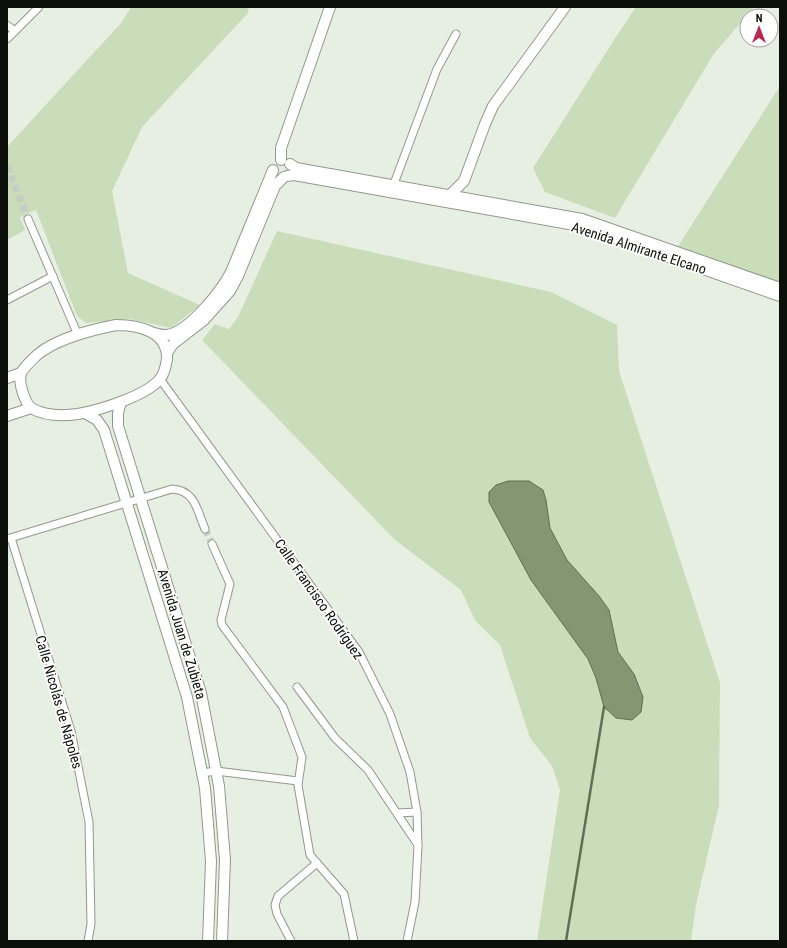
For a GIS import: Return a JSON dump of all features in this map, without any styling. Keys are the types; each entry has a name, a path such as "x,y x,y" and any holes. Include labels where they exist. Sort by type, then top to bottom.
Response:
{"street":[{"path":"7,39 39,7"},
{"path":"167,353 174,344 204,320 230,291 238,276 275,186 291,170 286,162 281,148 330,7"},
{"path":"449,199 464,181 493,106 565,7"},
{"path":"7,26 15,31"},
{"path":"392,189 436,69 456,34"},
{"path":"7,378 21,373 38,354 57,343 96,329 116,325 130,325 154,333 167,335 179,330 199,314 223,286 231,272 275,163 286,162"},
{"name":"Avenida Almirante Elcano","path":"286,162 296,168 392,189 582,219 780,288"},
{"path":"273,170 277,176 285,177"},
{"name":"Avenida Almirante Elcano","path":"285,177 294,176 392,189"},
{"name":"Avenida Almirante Elcano","path":"449,199 580,226 780,296"},
{"path":"28,219 78,335"},
{"path":"7,300 53,276"},
{"path":"21,373 21,386 25,398 31,408 44,413 65,415 85,412 121,402 131,398 160,378 166,366 167,353 162,341 154,333"},
{"name":"Calle Francisco Rodríguez","path":"160,378 359,652 390,714 410,772 416,812 418,846 415,902 407,941"},
{"name":"Avenida Juan de Zubieta","path":"121,402 118,413 118,426 201,693 219,786 225,860 222,941"},
{"path":"7,416 31,408"},
{"name":"Avenida Juan de Zubieta","path":"85,412 97,420 104,430 187,697 205,788 211,861 208,941"},
{"path":"9,539 172,489 187,493 192,498 205,528"},
{"name":"Calle Nicolás de Nápoles","path":"9,539 71,731 89,822 91,924 88,941"},
{"path":"212,544 230,584 221,620 222,625 283,707 302,757 298,785 310,855 344,894 354,941"},
{"path":"297,687 335,738 368,770 418,846"},
{"path":"202,773 216,771 298,781"},
{"path":"397,813 416,812"},
{"path":"291,941 277,914 275,905 278,896 317,863"},
{"path":"209,915 223,916"}],"shaded area":[{"path":"131,7 249,7 248,13 142,127 112,191 128,273 200,305 171,328 130,319 86,323 77,316 36,210 20,217 25,230 7,240 7,147 122,22"},
{"path":"636,7 754,7 739,8 739,25 713,55 615,218 545,192 533,168"},
{"path":"780,86 780,288 675,251"},
{"path":"277,231 551,292 617,325 619,371 720,683 719,805 696,905 691,941 537,941 560,790 552,766 530,738 500,645 475,620 461,590 395,540 202,340 215,324 229,329 238,317"},
{"path":"508,481 529,481 543,490 550,528 567,560 599,596 609,610 618,652 634,674 643,697 641,712 632,720 616,718 604,707 596,678 588,659 531,580 489,502 489,492 496,485"}],"waterway":[{"path":"566,941 604,707"}],"tunnel":[{"path":"7,166 28,219"},
{"path":"205,529 212,544"}]}
